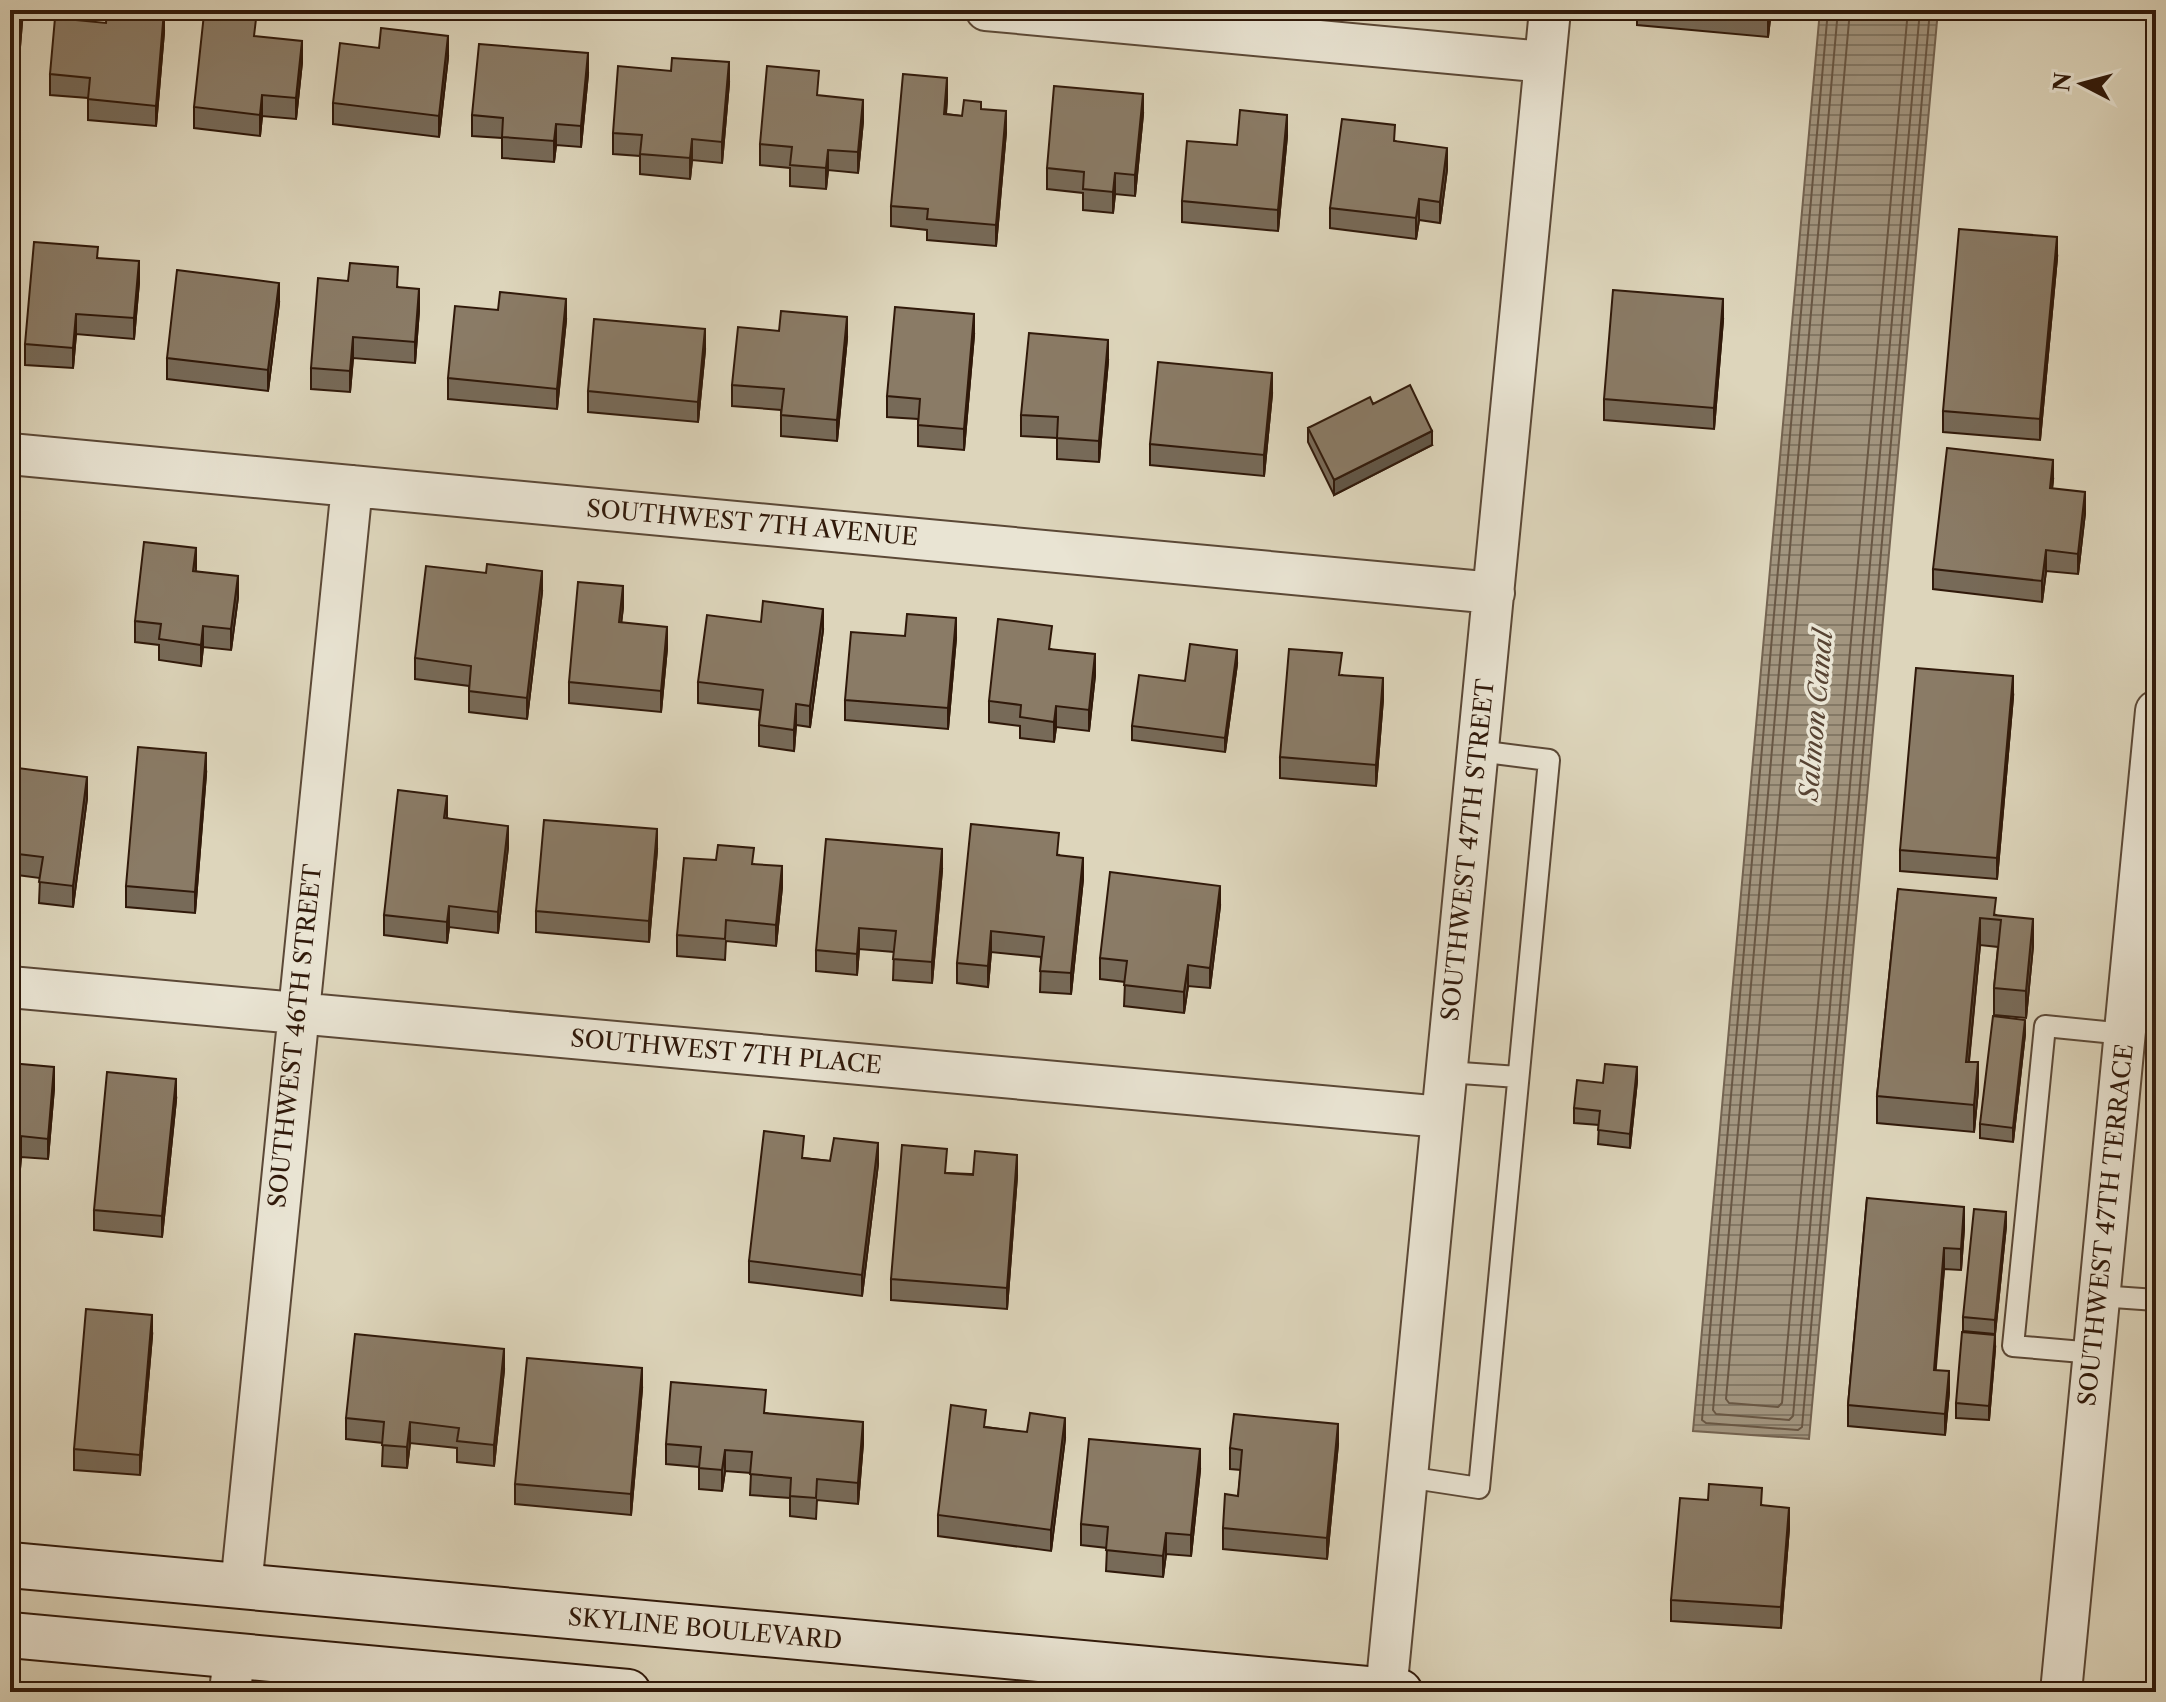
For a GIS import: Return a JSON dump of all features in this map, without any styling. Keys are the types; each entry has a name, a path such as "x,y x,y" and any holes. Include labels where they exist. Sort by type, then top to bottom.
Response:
{"street":[{"path":"986,10 1545,62"},
{"name":"SOUTHWEST 47TH STREET","path":"1391,1692 1407,1477 1550,10"},
{"name":"SOUTHWEST 7TH AVENUE","path":"10,454 1494,593"},
{"name":"SOUTHWEST 46TH STREET","path":"241,1587 352,486"},
{"name":"SOUTHWEST 47TH TERRACE","path":"2061,1692 2125,1034 2151,818 2156,711"},
{"name":"SOUTHWEST 7TH PLACE","path":"10,987 1442,1117"},
{"name":"SKYLINE BOULEVARD","path":"10,1565 1391,1692"},
{"path":"232,1674 241,1587"},
{"path":"10,1635 232,1674 628,1692"}],"lane":[{"path":"1407,1477 1479,1488 1549,760 1478,751"},
{"path":"2094,1353 2013,1346 2045,1026 2125,1034"},
{"path":"1447,1072 1518,1077"},
{"path":"2099,1296 2156,1300"}],"water":[{"name":"Salmon Canal","path":"1820,10 1938,10 1809,1439 1693,1431"}],"building":[{"path":"10,10 22,10 16,75 10,75"},
{"path":"107,10 164,11 156,106 88,99 90,78 50,74 55,18 106,23"},
{"path":"1705,10 1769,10 1768,16"},
{"path":"204,14 256,19 254,36 302,41 296,98 262,95 260,115 194,107"},
{"path":"381,28 448,36 439,116 333,103 340,43 379,48"},
{"path":"479,44 588,53 581,126 556,124 554,141 502,137 503,118 472,115"},
{"path":"672,58 729,62 722,142 692,139 690,158 640,154 642,135 613,133 618,66 671,71"},
{"path":"767,66 819,71 817,95 863,100 858,152 828,150 826,168 790,165 792,147 760,144"},
{"path":"903,74 947,78 944,114 962,116 964,100 981,102 981,109 1006,111 996,225 927,219 928,209 891,206"},
{"path":"1054,86 1143,94 1135,175 1115,173 1113,192 1083,189 1084,172 1047,168"},
{"path":"1240,110 1287,115 1278,210 1182,201 1187,141 1237,145"},
{"path":"1342,119 1395,125 1394,141 1447,148 1440,202 1419,199 1416,218 1330,208"},
{"path":"1959,229 2057,237 2040,419 1943,411"},
{"path":"34,242 98,247 97,258 139,261 134,318 76,314 73,348 25,344"},
{"path":"350,263 398,267 397,287 419,289 415,342 353,337 350,371 311,368 318,278 348,281"},
{"path":"177,270 279,283 268,370 167,358"},
{"path":"1613,290 1723,299 1714,408 1604,399"},
{"path":"500,292 566,299 557,389 448,378 455,306 498,310"},
{"path":"895,307 974,314 964,429 918,425 920,399 887,396"},
{"path":"781,311 847,317 837,420 781,415 784,389 732,385 738,327 779,331"},
{"path":"594,319 705,329 698,402 588,391"},
{"path":"1029,333 1108,340 1099,441 1057,438 1058,417 1021,415"},
{"path":"1158,362 1272,373 1264,455 1150,444"},
{"path":"1410,385 1432,431 1334,480 1308,428 1370,397 1373,404"},
{"path":"1947,448 2053,460 2050,488 2085,492 2078,554 2046,550 2042,581 1933,569"},
{"path":"144,542 196,548 193,571 238,576 231,629 203,626 201,645 159,639 161,624 135,621"},
{"path":"487,564 542,571 527,698 469,691 471,666 415,658 426,566 486,573"},
{"path":"578,582 623,586 619,622 667,627 661,691 569,682"},
{"path":"763,601 823,609 810,706 796,704 794,730 759,725 763,690 698,682 707,615 761,622"},
{"path":"907,614 956,618 948,708 845,700 851,632 905,636"},
{"path":"998,619 1052,626 1049,649 1095,654 1089,710 1056,706 1054,722 1020,717 1021,705 989,701"},
{"path":"1190,644 1237,650 1225,738 1132,726 1139,675 1185,681"},
{"path":"1289,649 1342,653 1339,675 1383,678 1376,765 1280,757"},
{"path":"1916,668 2013,676 1997,858 1900,850"},
{"path":"138,747 206,753 195,892 126,886"},
{"path":"10,767 87,777 73,886 39,882 43,857 10,853"},
{"path":"398,790 447,796 444,818 508,826 498,912 449,906 447,922 384,915"},
{"path":"544,820 657,829 649,921 536,911"},
{"path":"971,824 1059,833 1057,855 1083,858 1071,973 1040,971 1044,937 991,931 988,966 957,963"},
{"path":"826,839 942,849 932,962 893,959 896,931 859,928 857,954 816,950"},
{"path":"718,845 754,848 752,864 782,866 776,925 726,920 725,939 677,935 684,858 716,860"},
{"path":"1110,872 1220,886 1210,968 1188,965 1184,992 1124,985 1127,961 1100,958"},
{"path":"1898,889 1996,898 1994,915 2033,919 2026,991 1994,988 2001,920 1980,918 1966,1062 1978,1062 1974,1105 1877,1096"},
{"path":"1993,1016 2025,1020 2013,1128 1980,1124"},
{"path":"10,1063 54,1067 48,1139 21,1136 20,1148 10,1147"},
{"path":"1605,1064 1637,1067 1630,1134 1598,1130 1600,1111 1574,1108 1577,1080 1603,1083"},
{"path":"107,1072 176,1079 162,1216 94,1210"},
{"path":"764,1131 804,1136 802,1158 830,1161 834,1138 878,1143 862,1275 749,1261"},
{"path":"902,1145 947,1149 945,1173 973,1175 975,1151 1017,1155 1007,1288 891,1279"},
{"path":"1867,1198 1964,1207 1961,1249 1944,1248 1934,1370 1949,1371 1945,1414 1848,1405"},
{"path":"1974,1209 2006,1212 1995,1320 1963,1317"},
{"path":"86,1309 152,1315 140,1455 74,1449"},
{"path":"1962,1332 1995,1335 1989,1406 1956,1403"},
{"path":"355,1334 504,1349 494,1445 457,1441 459,1428 410,1422 407,1447 382,1445 384,1422 346,1418"},
{"path":"527,1358 642,1368 631,1494 515,1484"},
{"path":"671,1382 766,1390 764,1413 863,1422 858,1483 817,1479 816,1498 790,1496 791,1478 750,1474 752,1452 725,1450 722,1470 699,1468 701,1447 666,1444"},
{"path":"951,1405 986,1410 984,1427 1027,1432 1030,1413 1065,1418 1051,1530 938,1515"},
{"path":"1234,1414 1338,1424 1327,1538 1223,1528 1225,1494 1238,1496 1242,1450 1230,1448"},
{"path":"1089,1439 1200,1449 1191,1535 1166,1533 1163,1556 1106,1550 1108,1527 1081,1524"},
{"path":"1709,1484 1762,1488 1761,1505 1789,1508 1781,1607 1671,1600 1680,1498 1708,1500"}]}
